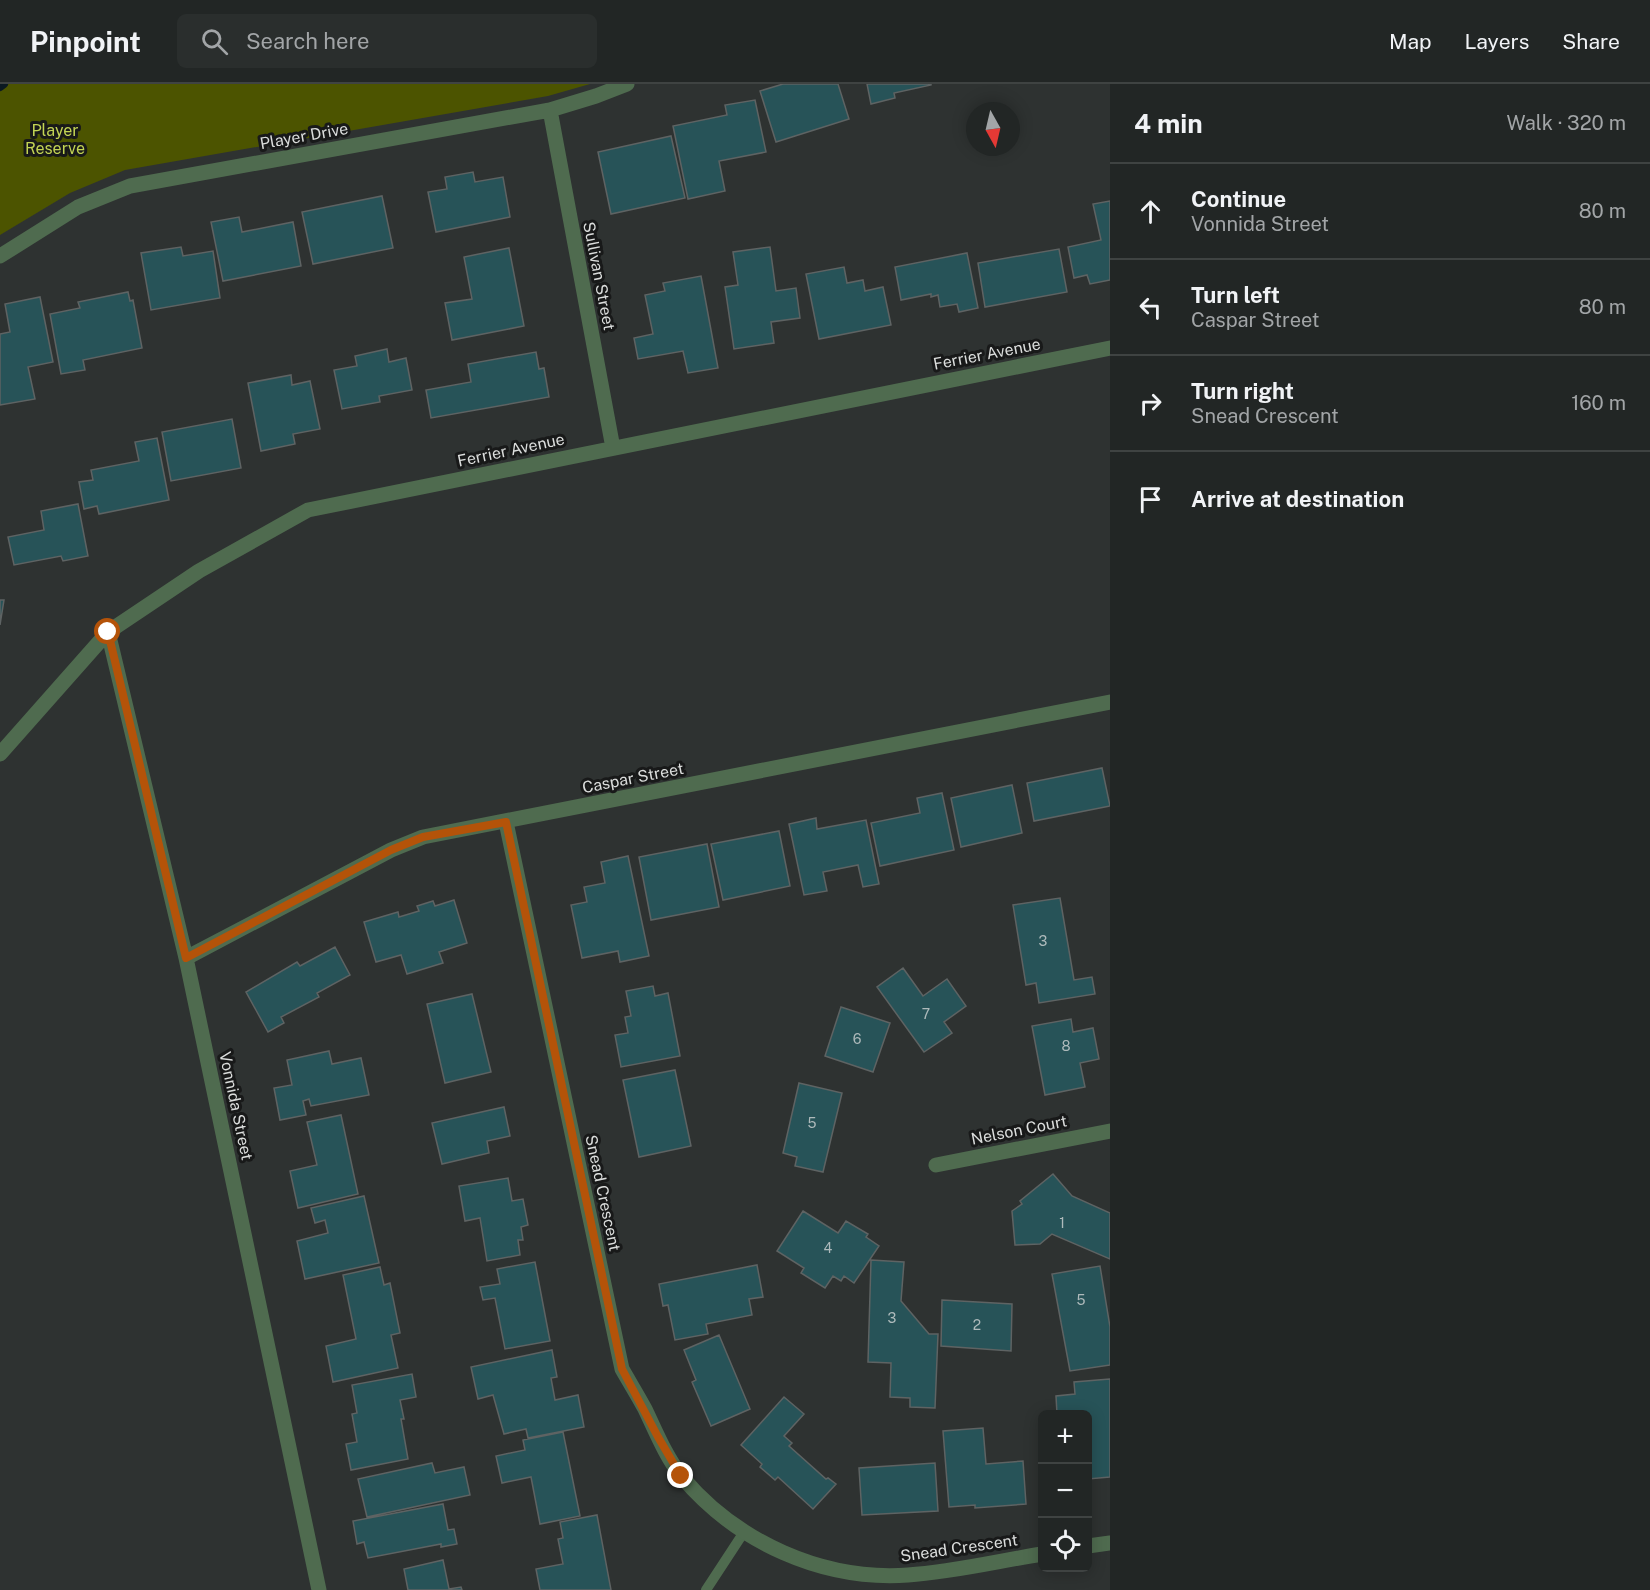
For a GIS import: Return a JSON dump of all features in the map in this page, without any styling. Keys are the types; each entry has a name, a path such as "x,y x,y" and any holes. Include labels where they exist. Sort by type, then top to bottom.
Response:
{"street":[{"name":"Player Drive","path":"0,256 78,207 130,186 550,110 627,84"},
{"name":"Sullivan Street","path":"550,110 613,448"},
{"name":"Ferrier Avenue","path":"0,754 108,632 199,571 308,510 1110,348"},
{"name":"Vonnida Street","path":"108,632 186,958 318,1590"},
{"name":"Caspar Street","path":"186,958 391,850 423,837 1110,702"},
{"name":"Snead Crescent","path":"506,822 622,1369 681,1476 744,1532 782,1553 818,1566 870,1575 908,1575 1038,1555"},
{"name":"Nelson Court","path":"936,1165 1110,1131"},
{"path":"1092,1545 1110,1543"}],"lane":[{"path":"706,1590 744,1532"}],"green space":[{"name":"Player Reserve","path":"0,84 590,84 548,96 125,170 70,193 0,235"}],"building":[{"path":"783,84 838,84 849,119 776,142 760,91"},
{"path":"867,84 931,85 894,93 895,98 871,104"},
{"path":"755,100 766,152 719,161 725,191 688,199 673,126 727,115 725,105"},
{"path":"671,136 685,198 611,214 598,152"},
{"path":"473,172 475,182 503,177 510,217 436,232 428,192 447,189 445,177"},
{"path":"382,196 393,248 313,264 302,212"},
{"path":"1110,201 1110,280 1090,284 1087,275 1074,278 1068,247 1101,240 1093,204"},
{"path":"239,217 242,232 293,222 301,266 223,281 211,222"},
{"path":"181,247 183,256 213,251 220,298 151,310 141,253"},
{"path":"770,247 776,291 796,288 800,318 771,322 774,343 734,349 725,287 738,285 733,252"},
{"path":"509,248 524,326 452,340 445,303 472,299 464,257"},
{"path":"1059,249 1067,292 985,307 978,263"},
{"path":"967,253 978,308 959,312 957,304 940,307 938,295 931,297 931,294 901,300 895,267"},
{"path":"844,267 847,283 863,280 865,291 883,287 891,325 819,339 806,274"},
{"path":"701,276 718,368 688,373 683,351 638,359 634,338 653,334 645,295 665,291 663,283"},
{"path":"128,292 130,301 133,300 142,348 83,360 85,370 61,374 50,314 80,308 78,302"},
{"path":"40,297 53,362 28,367 35,399 0,405 0,334 10,332 5,304"},
{"path":"387,349 389,362 406,358 412,390 379,396 380,402 342,409 334,370 357,366 355,356"},
{"path":"536,352 539,369 544,368 549,397 431,418 426,390 471,382 468,364"},
{"path":"291,375 292,385 310,381 320,429 293,434 295,444 261,451 248,383"},
{"path":"232,419 241,468 171,481 162,432"},
{"path":"157,438 169,500 99,514 97,506 84,509 79,482 93,480 91,470 139,461 135,442"},
{"path":"78,504 88,556 63,561 61,556 14,565 8,537 44,530 41,511"},
{"path":"0,600 4,600 0,625"},
{"path":"1102,768 1110,806 1034,821 1027,783"},
{"path":"1012,785 1022,833 961,847 951,798"},
{"path":"942,793 954,850 880,866 871,823 920,813 917,798"},
{"path":"816,818 817,829 866,820 879,884 863,887 858,865 823,872 827,891 804,895 789,824"},
{"path":"779,831 790,886 723,900 711,844"},
{"path":"707,844 719,907 651,920 639,857"},
{"path":"628,856 649,956 620,962 618,951 582,958 571,905 587,902 584,887 605,883 601,862"},
{"path":"1060,898 1074,980 1092,977 1095,994 1039,1003 1036,983 1026,985 1013,905"},
{"path":"454,900 467,943 439,952 443,963 407,974 401,955 376,962 364,922 398,912 399,917 419,911 417,906 433,901 435,906"},
{"path":"335,947 350,975 317,993 319,997 281,1017 284,1023 268,1032 246,992 297,962 300,966"},
{"path":"903,968 923,996 947,979 966,1006 944,1022 952,1033 924,1052 877,987"},
{"path":"653,986 655,996 668,993 680,1056 621,1067 615,1035 628,1033 625,1017 631,1016 626,991"},
{"path":"472,994 491,1072 445,1083 427,1004"},
{"path":"841,1007 890,1023 873,1072 825,1056"},
{"path":"1071,1019 1073,1032 1093,1028 1099,1059 1080,1063 1085,1087 1045,1095 1032,1026"},
{"path":"329,1051 332,1064 361,1058 369,1095 311,1106 309,1099 303,1101 306,1115 280,1120 274,1088 292,1085 287,1060"},
{"path":"675,1070 691,1146 639,1157 623,1080"},
{"path":"799,1083 842,1093 823,1172 795,1166 797,1157 783,1153"},
{"path":"504,1107 510,1136 487,1141 489,1153 442,1164 432,1123"},
{"path":"341,1115 358,1194 298,1208 290,1171 317,1165 307,1122"},
{"path":"1053,1174 1072,1196 1110,1213 1110,1259 1052,1234 1040,1244 1015,1245 1012,1211 1022,1204 1020,1201"},
{"path":"508,1178 512,1201 523,1199 528,1225 521,1227 523,1240 518,1240 520,1255 487,1261 480,1218 465,1221 459,1186"},
{"path":"364,1196 379,1263 305,1279 297,1241 328,1233 325,1220 315,1223 311,1208"},
{"path":"803,1211 838,1233 846,1221 868,1234 866,1237 879,1246 854,1283 844,1276 841,1281 833,1276 825,1288 801,1273 804,1268 777,1251"},
{"path":"871,1260 904,1262 901,1301 929,1334 938,1334 935,1408 910,1407 910,1398 890,1397 891,1363 868,1362"},
{"path":"535,1262 550,1341 505,1349 495,1298 483,1300 480,1287 500,1284 497,1269"},
{"path":"757,1265 763,1297 749,1299 752,1315 706,1324 708,1334 675,1340 668,1305 663,1306 659,1284"},
{"path":"1100,1266 1110,1327 1110,1365 1070,1371 1052,1274"},
{"path":"380,1267 384,1285 390,1283 400,1333 391,1335 398,1368 333,1382 326,1346 356,1339 343,1275"},
{"path":"942,1300 1012,1304 1011,1351 941,1346"},
{"path":"719,1335 750,1409 711,1426 692,1382 696,1380 684,1350"},
{"path":"552,1350 557,1377 551,1378 555,1400 578,1395 584,1427 528,1438 526,1429 504,1434 493,1395 478,1399 471,1367"},
{"path":"412,1374 416,1397 400,1400 408,1459 351,1470 346,1444 357,1442 352,1414 357,1413 352,1385"},
{"path":"1110,1379 1110,1477 1092,1479 1092,1410 1057,1410 1056,1396 1075,1394 1074,1382"},
{"path":"784,1397 804,1414 784,1436 792,1443 789,1446 826,1479 836,1484 813,1509 778,1477 775,1480 760,1467 762,1464 741,1445"},
{"path":"983,1428 986,1464 1023,1461 1026,1504 975,1508 975,1505 949,1507 943,1431"},
{"path":"563,1432 580,1516 540,1524 531,1477 502,1483 496,1456 525,1450 523,1440"},
{"path":"432,1463 435,1473 464,1467 470,1495 367,1517 358,1479"},
{"path":"935,1463 938,1511 862,1515 859,1468"},
{"path":"443,1504 448,1530 454,1529 457,1544 441,1547 441,1544 368,1558 364,1542 357,1544 353,1521"},
{"path":"597,1515 611,1590 540,1590 536,1569 563,1564 558,1539 563,1538 560,1522"},
{"path":"443,1560 449,1589 461,1587 462,1590 408,1590 404,1569"}],"waterway":[{"path":"0,87 4,84"}],"route":[{"path":"108,632 186,958 391,850 423,837 506,822 622,1369 681,1476"}]}
